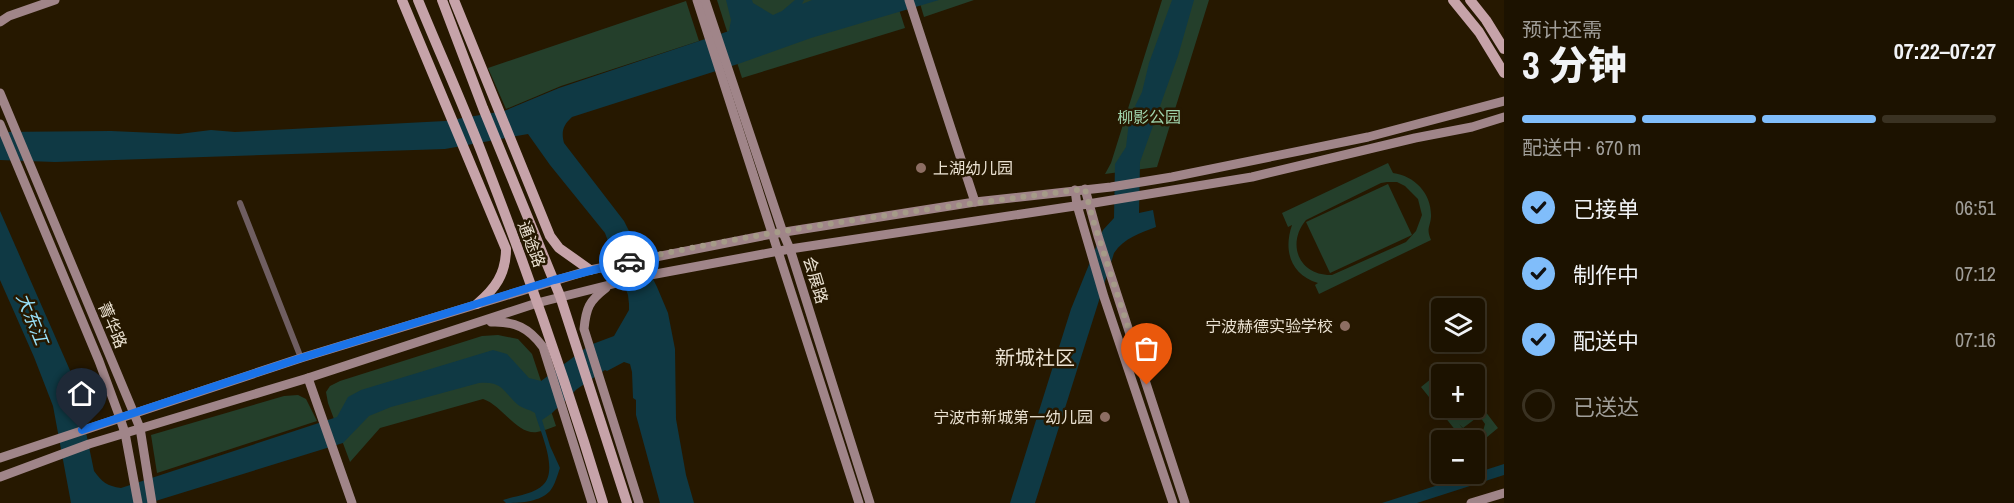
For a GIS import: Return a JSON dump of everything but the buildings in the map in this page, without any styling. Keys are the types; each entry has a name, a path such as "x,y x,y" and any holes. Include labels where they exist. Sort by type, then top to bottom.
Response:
{"main road":[{"path":"0,22 9,16 55,0"},
{"path":"402,0 506,249 503,274 496,287 477,304"},
{"name":"通途路","path":"418,0 480,149 532,288 558,359 568,406 603,503"},
{"name":"通途路","path":"442,0 497,144 560,296 627,503"},
{"path":"454,0 550,236 559,248 590,270"},
{"name":"会展路","path":"696,0 711,32 724,72 772,234 858,503"},
{"name":"会展路","path":"705,0 711,32"},
{"path":"909,0 975,202"},
{"path":"1453,0 1479,32 1504,73"},
{"path":"1470,0 1504,49"},
{"name":"会展路","path":"724,72 790,249 870,503"},
{"name":"菁华路","path":"0,93 140,428 152,503"},
{"path":"0,458 301,358 590,270 772,234 975,202 1111,187 1257,161 1368,137 1504,101"},
{"path":"0,477 89,444 308,378 537,303 614,283 790,249 1252,177 1415,138 1472,127 1504,117"},
{"path":"1,126 99,361 120,418 138,503"},
{"path":"1085,189 1098,236 1185,503"},
{"path":"1074,190 1104,297 1173,503"},
{"path":"614,283 592,300 585,313 584,329 639,503"},
{"path":"478,322 508,323 522,327 534,334 543,347 568,406 592,503"},
{"path":"308,378 352,503"},
{"path":"1471,503 1504,493"}],"street":[{"path":"240,203 301,358"}],"green space":[{"path":"717,0 896,0 905,28 742,78"},
{"path":"919,0 974,0 924,17"},
{"name":"柳影公园","path":"1162,0 1209,0 1157,167 1105,174 1111,163"},
{"path":"686,1 699,41 561,86 506,109 488,68"},
{"path":"1388,163 1393,173 1408,178 1421,187 1429,201 1431,240 1319,294 1315,285 1318,283 1301,274 1291,261 1288,244 1292,225 1288,227 1282,213","holes":["1397,182 1405,186 1418,199 1422,215 1416,231 1406,242 1332,275 1321,274 1304,264 1299,257 1297,239 1306,220 1381,183"]},
{"path":"1388,184 1412,235 1330,273 1306,222"},
{"path":"498,335 518,339 532,354 556,426 539,432 530,432 483,399 380,428 350,462 328,403 326,392 330,386 482,336"},
{"path":"1431,379 1431,400 1421,387"},
{"path":"298,395 306,399 317,421 157,473 151,435 284,396"},
{"path":"1485,411 1498,428 1485,439 1485,424 1481,418 1485,418"},
{"path":"1446,418 1476,418 1463,428 1459,424 1464,430 1455,430"}],"water":[{"name":"大东江","path":"726,0 752,0 753,3 773,15 795,0 804,0 802,4 812,0 939,0 811,38 572,117 565,126 564,143 624,221 668,313 675,349 676,419 686,475 694,503 660,503 636,415 630,364 624,362 605,370 577,389 542,420 560,468 550,491 535,500 506,503 503,500 535,491 543,485 547,478 549,461 547,450 535,413 517,404 497,385 479,383 391,407 369,416 343,443 149,503 71,503 53,406 0,280 0,211 76,384 94,471 105,483 121,488 337,417 348,397 361,390 493,350 507,354 529,378 541,381 590,345 614,336 629,310 628,295 605,233 528,134 445,149 55,162 0,160 0,132 111,131 179,134 211,130 235,132 445,121 504,111 559,88 729,31 731,20"},
{"path":"1172,0 1194,0 1178,56 1140,162 1139,213 1153,210 1156,227 1127,240 1114,253 1035,503 1010,503 1071,309 1103,230 1114,218 1115,164 1126,147 1129,121 1131,123 1137,108 1135,106 1142,92 1149,63"},
{"path":"1504,464 1504,475 1485,481 1485,470"},
{"path":"1441,484 1476,484 1417,503 1382,503"}],"way so far":[{"path":"629,261 772,234 975,202 1085,189 1147,385"}],"place":[{"name":"上湖幼儿园","path":"921,168"},
{"name":"宁波赫德实验学校","path":"1345,326"},
{"name":"宁波市新城第一幼儿园","path":"1105,417"}],"district":[{"name":"新城社区","path":"1035,358"}],"route":[{"path":"82,430 301,358 554,280 629,261"}]}
